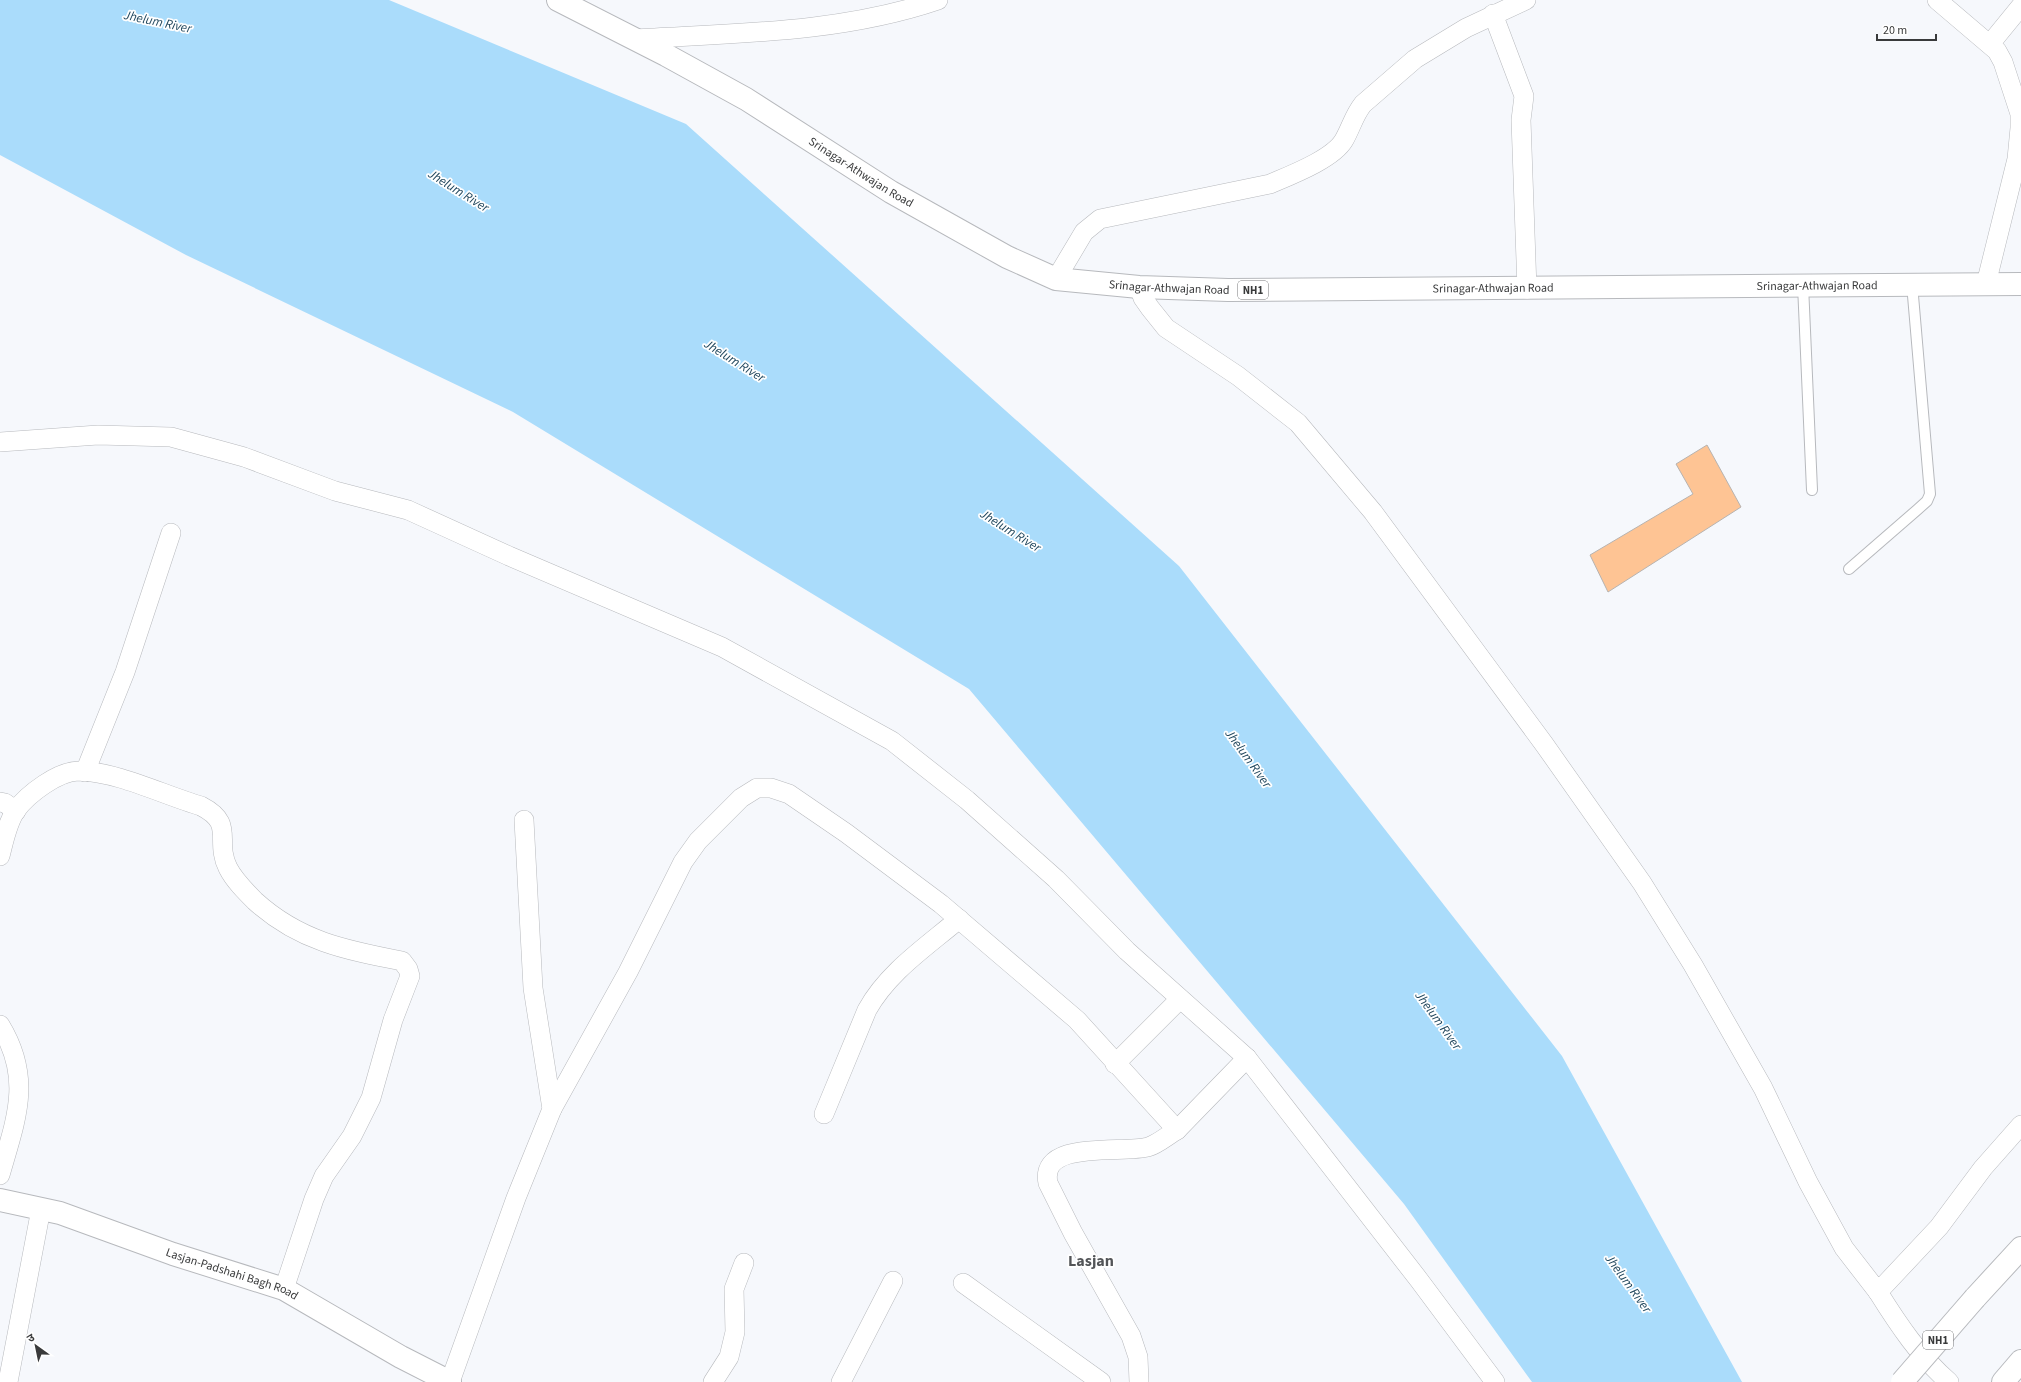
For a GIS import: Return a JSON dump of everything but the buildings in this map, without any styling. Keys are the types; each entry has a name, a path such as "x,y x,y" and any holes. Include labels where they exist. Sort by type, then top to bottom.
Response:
{"main road":[{"name":"Srinagar-Athwajan Road","path":"558,0 635,39 746,99 892,192 973,239 1007,257 1056,279 1139,287 1228,290 1527,289 1803,285 2021,284"},
{"name":"Lasjan-Padshahi Bagh Road","path":"0,1200 60,1213 173,1254 284,1289 401,1357 450,1382"},
{"name":"NH1","path":"1902,1382 2021,1248"},
{"path":"2003,1382 2021,1362"}],"street":[{"path":"635,39 810,27 855,21 906,11 938,0"},
{"path":"1056,279 1084,232 1100,219 1270,184 1325,157 1335,151 1344,141 1356,113 1372,95 1415,59 1493,14 1526,0"},
{"path":"1936,0 1990,44 2003,62 2020,114 2017,159 1986,284"},
{"path":"1990,44 2021,6"},
{"path":"1493,14 1524,96 1521,120 1527,289"},
{"path":"1139,287 1143,298 1166,328 1238,376 1298,423 1373,512 1539,738 1642,883 1689,958 1763,1088 1808,1182 1844,1248 1878,1292 1899,1325 1938,1373 1949,1382"},
{"path":"0,442 98,434 171,437 244,457 335,491 408,510 508,556 722,647 892,741 967,800 1056,879 1127,951 1179,1000 1247,1058 1419,1280 1495,1382"},
{"path":"85,772 124,672 171,533"},
{"path":"0,856 8,828 8,806 57,777 78,771 104,774 201,806 213,812 220,820 222,827 222,844 228,867 248,894 264,909 290,928 308,936 358,952 402,961 408,969 410,976 393,1020 372,1098 352,1136 324,1176 314,1199 284,1289"},
{"path":"450,1382 516,1198 552,1109 628,972 684,862 698,841 741,798 757,788 771,788 789,794 846,832 942,904 1077,1020 1115,1064 1177,1130"},
{"path":"524,820 533,988 552,1109"},
{"path":"824,1114 867,1010 874,997 900,968 959,919"},
{"path":"1115,1064 1179,1000"},
{"path":"0,1024 18,1066 20,1092 13,1130 0,1175"},
{"path":"1139,1382 1138,1357 1131,1336 1073,1233 1048,1183 1046,1176 1048,1169 1067,1154 1084,1150 1129,1150 1149,1147 1177,1130 1247,1058"},
{"path":"1878,1292 1939,1227 1983,1168 2021,1125"},
{"path":"8,1382 41,1209"},
{"path":"713,1382 728,1357 735,1332 734,1289 744,1263"},
{"path":"841,1382 893,1281"},
{"path":"963,1283 1101,1382"}],"lane":[{"path":"1849,569 1922,505 1930,494 1912,284"},
{"path":"1803,285 1812,490"}],"water":[{"name":"Jhelum River","path":"0,0 389,0 686,124 1179,566 1562,1056 1742,1382 1532,1382 1404,1204 969,689 513,412 186,255 0,155"}],"district":[{"name":"Lasjan","path":"1091,1260"}]}
